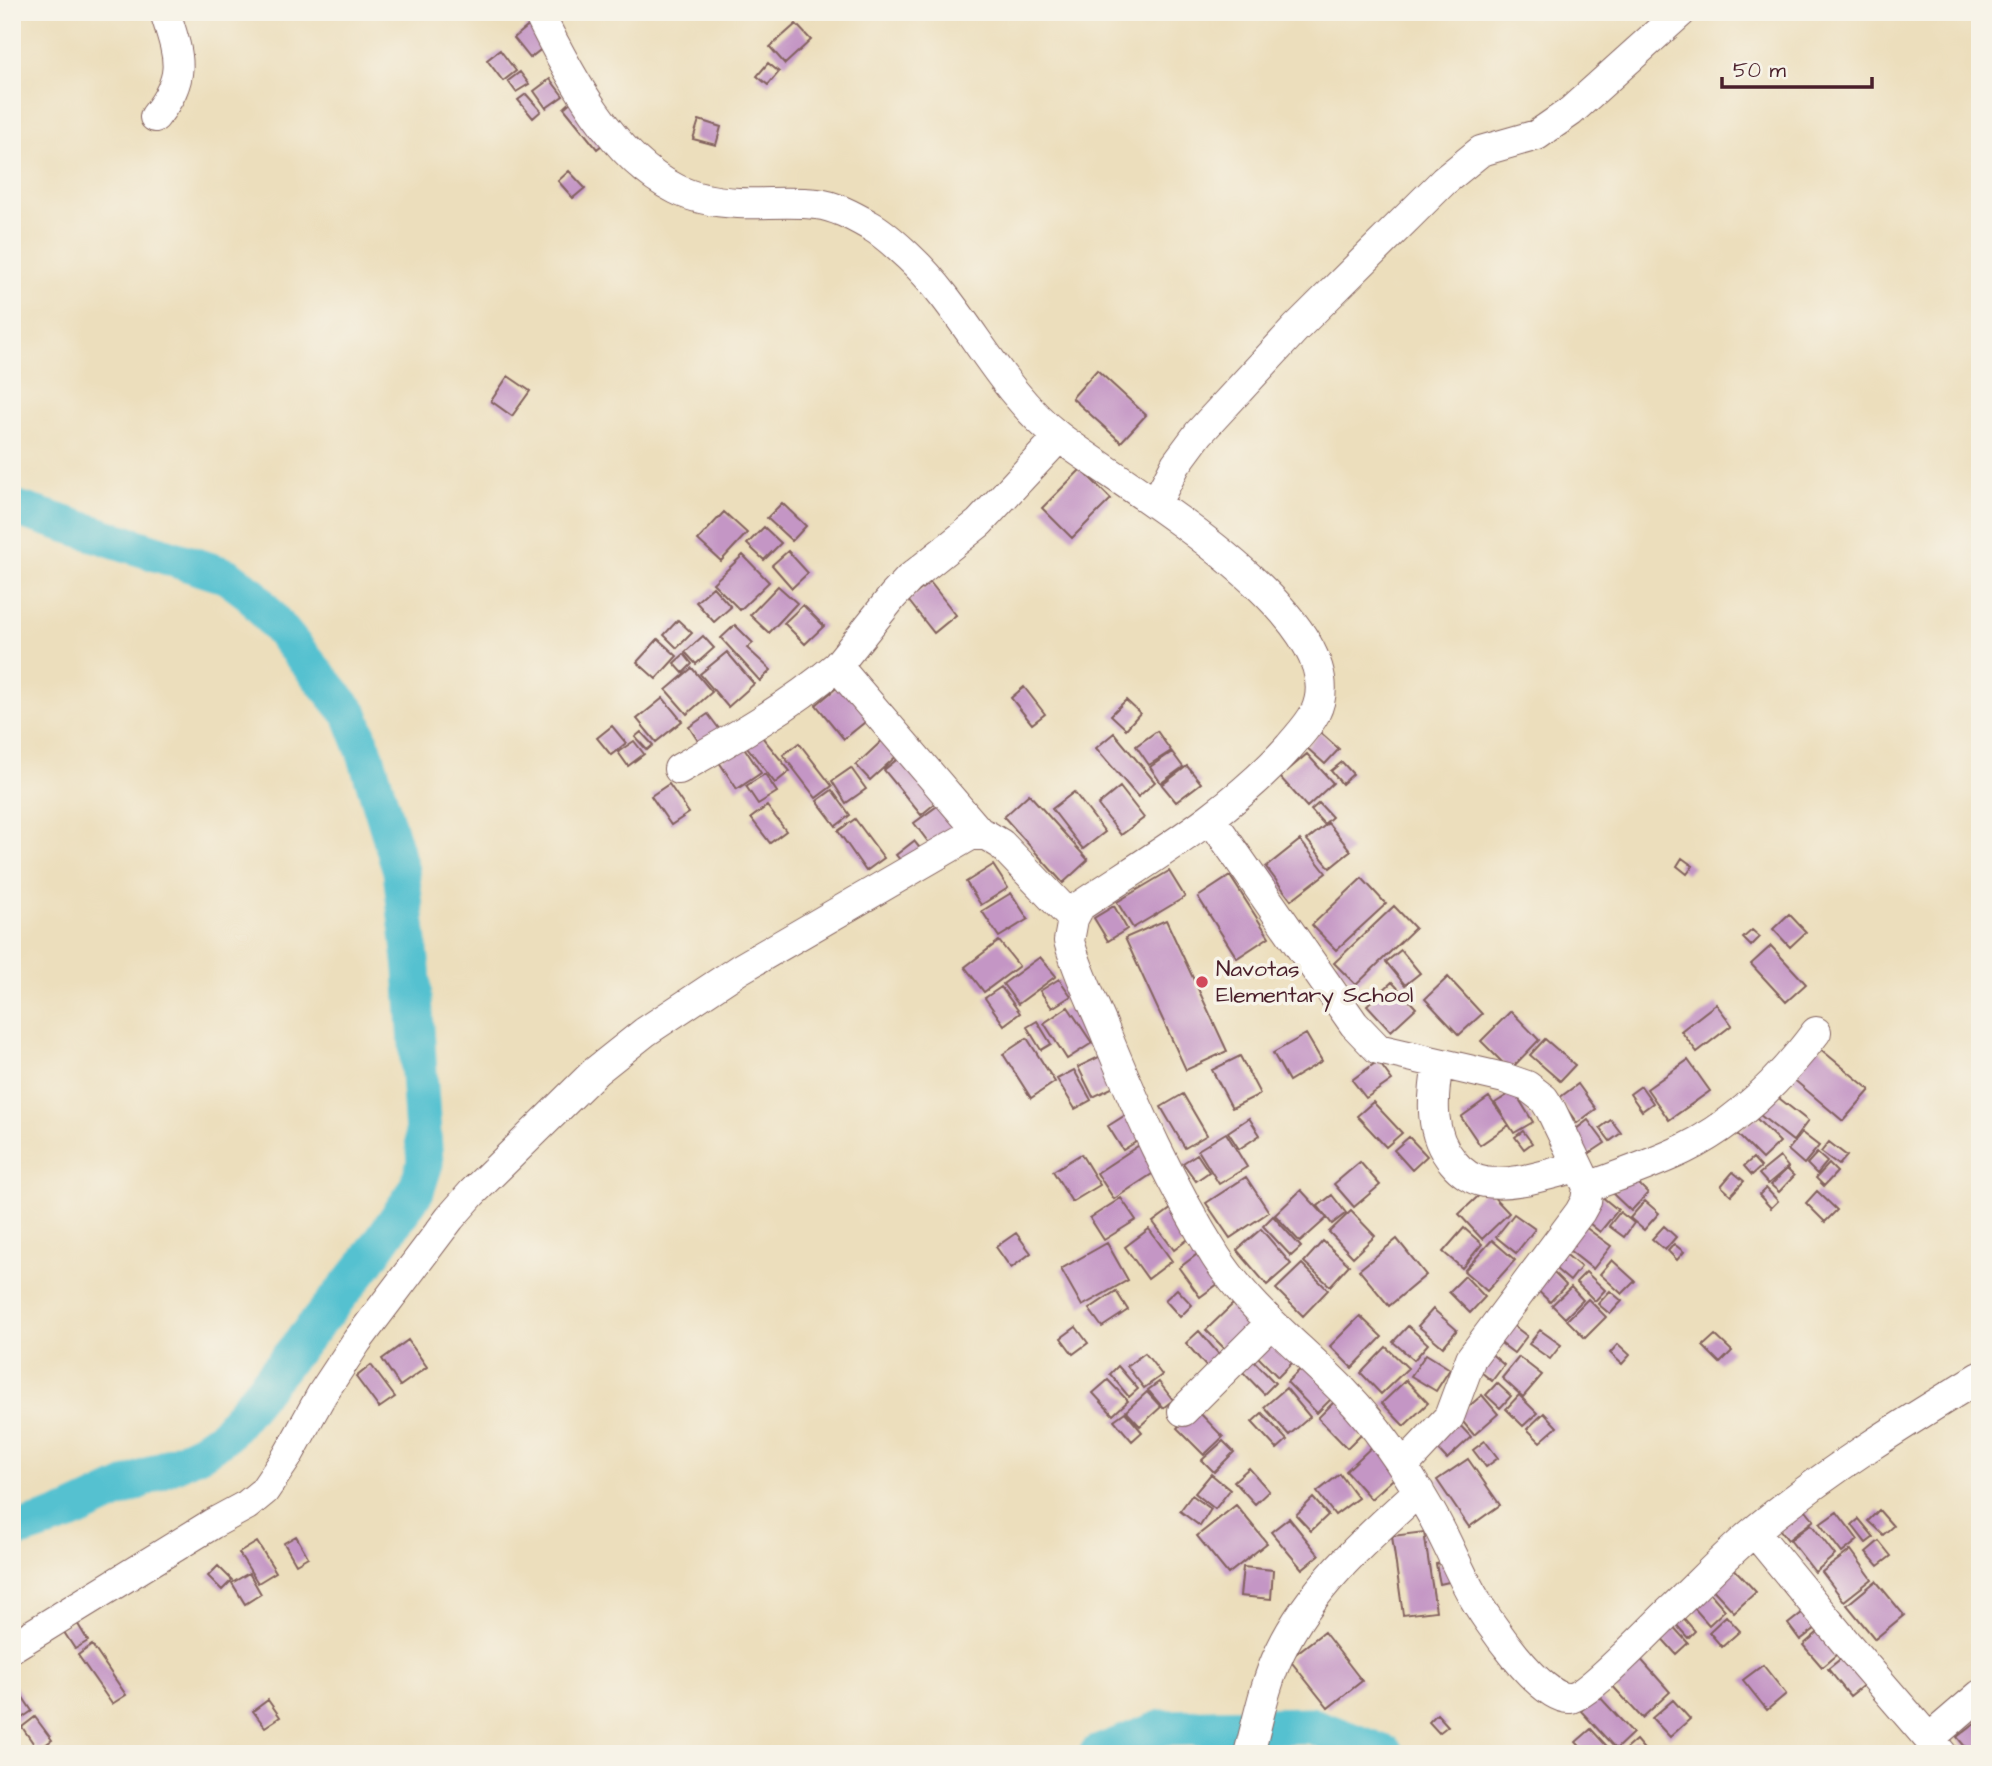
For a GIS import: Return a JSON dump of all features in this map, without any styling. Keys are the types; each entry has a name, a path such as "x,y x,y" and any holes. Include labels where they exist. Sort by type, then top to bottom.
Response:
{"street":[{"path":"155,117 171,94 178,77 174,40 165,12"},
{"path":"538,12 583,92 619,143 649,173 679,191 716,201 818,204 842,211 874,227 923,269 1018,397 1059,437 1156,503 1224,554 1265,592 1300,632 1320,671 1322,693 1315,714 1302,732 1254,782 1211,819 1080,906 1073,919 1069,942 1127,1084 1175,1183 1223,1266 1242,1292 1271,1323 1345,1393 1404,1465 1474,1598 1493,1626 1545,1688 1559,1696 1569,1698 1578,1695 1608,1670 1754,1531 1842,1463 1980,1377"},
{"path":"1156,503 1176,464 1199,433 1296,328 1444,181 1480,151 1537,135 1570,112 1681,12"},
{"path":"679,769 784,707 837,666 909,579 979,523 1059,437"},
{"path":"837,666 981,834 1001,844 1073,919"},
{"path":"1211,819 1326,986 1367,1040 1378,1049 1504,1077 1527,1086 1536,1092 1551,1110 1582,1177 1586,1200 1580,1212 1471,1358 1450,1417 1404,1465"},
{"path":"12,1647 247,1505 264,1492 357,1341 450,1219 472,1193 596,1071 645,1032 740,969 971,835 981,834"},
{"path":"1438,1064 1433,1109 1438,1138 1459,1170 1484,1182 1582,1177 1682,1150 1708,1136 1759,1096 1799,1056 1816,1032"},
{"path":"1183,1411 1271,1323"},
{"path":"1249,1754 1279,1654 1294,1626 1349,1556 1419,1491"},
{"path":"1754,1531 1846,1643 1936,1746 1980,1695"}],"building":[{"path":"532,23 549,43 530,58 514,38"},
{"path":"796,24 811,40 785,64 770,47"},
{"path":"500,50 516,71 503,81 487,60"},
{"path":"768,63 779,72 768,85 757,76"},
{"path":"520,72 529,84 516,92 508,81"},
{"path":"550,79 563,96 546,108 534,91"},
{"path":"526,94 541,111 533,118 518,100"},
{"path":"575,98 609,139 597,149 564,108"},
{"path":"699,120 721,127 716,145 693,139"},
{"path":"569,171 585,188 573,198 558,181"},
{"path":"1097,370 1146,415 1121,442 1072,398"},
{"path":"508,376 530,391 512,416 491,401"},
{"path":"1081,469 1111,499 1072,538 1042,508"},
{"path":"782,503 806,526 792,541 767,518"},
{"path":"724,512 747,533 721,561 698,540"},
{"path":"764,527 781,543 764,560 747,544"},
{"path":"788,551 808,573 792,588 772,565"},
{"path":"743,555 769,582 740,610 713,583"},
{"path":"930,582 956,615 934,633 908,600"},
{"path":"778,586 797,603 769,633 750,615"},
{"path":"713,587 731,607 714,622 696,602"},
{"path":"803,605 824,626 805,644 784,623"},
{"path":"678,620 692,633 677,648 664,635"},
{"path":"735,625 753,643 747,648 771,670 760,681 721,638"},
{"path":"703,636 714,648 696,664 685,652"},
{"path":"658,639 677,656 656,679 637,662"},
{"path":"727,652 754,684 728,707 700,674"},
{"path":"684,654 692,664 683,673 674,663"},
{"path":"692,668 712,692 687,714 666,690"},
{"path":"841,684 870,718 844,739 816,705"},
{"path":"1024,687 1045,714 1032,724 1011,698"},
{"path":"663,698 682,721 656,742 637,719"},
{"path":"1126,700 1140,713 1126,729 1111,715"},
{"path":"708,714 720,730 700,744 689,727"},
{"path":"612,726 626,743 611,755 597,738"},
{"path":"1157,731 1171,751 1149,765 1136,746"},
{"path":"641,732 653,745 647,750 635,737"},
{"path":"758,732 790,771 775,783 744,743"},
{"path":"1320,732 1339,749 1325,764 1306,747"},
{"path":"1114,733 1155,782 1138,797 1096,748"},
{"path":"887,736 901,752 870,780 856,765"},
{"path":"634,741 644,754 628,766 618,752"},
{"path":"799,743 832,786 816,798 783,755"},
{"path":"743,746 761,773 737,789 719,762"},
{"path":"1172,752 1183,767 1161,783 1150,767"},
{"path":"905,753 943,797 921,815 884,770"},
{"path":"1307,754 1333,783 1307,807 1280,777"},
{"path":"1342,762 1353,774 1342,784 1331,771"},
{"path":"1187,766 1201,783 1176,802 1162,785"},
{"path":"851,768 866,789 846,803 832,781"},
{"path":"765,774 777,792 758,804 746,786"},
{"path":"669,784 689,813 671,825 651,796"},
{"path":"1120,787 1144,818 1121,835 1098,805"},
{"path":"832,790 850,815 836,826 817,801"},
{"path":"1074,792 1105,832 1083,849 1052,809"},
{"path":"1029,794 1088,860 1063,883 1004,817"},
{"path":"1319,803 1332,817 1324,824 1311,810"},
{"path":"940,804 961,832 935,851 914,823"},
{"path":"767,806 786,831 770,843 751,818"},
{"path":"855,819 884,858 866,871 838,831"},
{"path":"1328,823 1351,851 1330,868 1307,840"},
{"path":"1300,840 1326,873 1291,900 1266,867"},
{"path":"914,841 924,853 906,867 896,855"},
{"path":"1682,858 1693,866 1687,874 1677,866"},
{"path":"993,865 1008,888 981,905 966,882"},
{"path":"1169,871 1185,897 1133,928 1117,902"},
{"path":"1230,876 1269,937 1237,958 1198,897"},
{"path":"1362,878 1386,904 1336,950 1312,925"},
{"path":"1011,893 1028,919 999,937 982,911"},
{"path":"1114,906 1127,929 1108,941 1094,918"},
{"path":"1394,906 1415,928 1356,985 1334,963"},
{"path":"1789,914 1806,932 1790,947 1773,929"},
{"path":"1166,920 1227,1051 1186,1070 1125,938"},
{"path":"1752,930 1760,937 1751,946 1743,938"},
{"path":"999,941 1019,966 984,992 965,967"},
{"path":"1771,946 1806,984 1786,1002 1751,964"},
{"path":"1401,950 1420,973 1405,985 1386,962"},
{"path":"1040,957 1056,976 1018,1004 1003,984"},
{"path":"1448,977 1482,1014 1459,1035 1425,999"},
{"path":"1059,979 1071,996 1052,1008 1040,991"},
{"path":"1392,982 1416,1008 1391,1031 1367,1005"},
{"path":"1001,987 1020,1013 1004,1025 985,998"},
{"path":"1716,1004 1732,1025 1697,1052 1681,1031"},
{"path":"1068,1007 1092,1043 1067,1059 1044,1023"},
{"path":"1511,1011 1539,1040 1510,1070 1481,1041"},
{"path":"1037,1021 1051,1044 1041,1050 1027,1027"},
{"path":"1306,1034 1322,1061 1289,1081 1273,1053"},
{"path":"1027,1038 1055,1082 1031,1098 1003,1054"},
{"path":"1545,1039 1575,1065 1560,1081 1530,1055"},
{"path":"1818,1047 1870,1090 1843,1121 1792,1078"},
{"path":"1105,1054 1120,1084 1093,1097 1078,1067"},
{"path":"1240,1056 1260,1094 1232,1108 1212,1070"},
{"path":"1688,1060 1710,1091 1669,1120 1647,1089"},
{"path":"1378,1061 1392,1080 1366,1098 1352,1080"},
{"path":"1074,1070 1091,1100 1075,1109 1057,1079"},
{"path":"1578,1084 1596,1109 1577,1123 1559,1098"},
{"path":"1641,1086 1653,1103 1642,1111 1630,1094"},
{"path":"1514,1091 1533,1122 1514,1133 1495,1103"},
{"path":"1183,1094 1207,1135 1185,1148 1161,1107"},
{"path":"1775,1095 1808,1121 1793,1141 1760,1115"},
{"path":"1489,1097 1509,1125 1480,1145 1461,1117"},
{"path":"1373,1102 1402,1133 1386,1147 1357,1116"},
{"path":"1132,1111 1147,1135 1123,1150 1108,1126"},
{"path":"1755,1117 1780,1142 1762,1159 1737,1134"},
{"path":"1249,1118 1260,1135 1239,1149 1228,1132"},
{"path":"1588,1120 1605,1143 1587,1155 1571,1133"},
{"path":"1611,1120 1621,1133 1610,1141 1600,1128"},
{"path":"1523,1131 1532,1143 1524,1149 1515,1137"},
{"path":"1226,1133 1247,1167 1219,1184 1198,1150"},
{"path":"1802,1133 1819,1146 1804,1164 1788,1150"},
{"path":"1409,1137 1427,1156 1412,1170 1394,1150"},
{"path":"1144,1142 1161,1168 1114,1199 1097,1173"},
{"path":"1829,1142 1847,1156 1839,1165 1821,1152"},
{"path":"1817,1153 1827,1162 1817,1174 1807,1164"},
{"path":"1081,1154 1100,1185 1072,1202 1053,1171"},
{"path":"1197,1154 1209,1172 1196,1181 1183,1163"},
{"path":"1780,1157 1788,1167 1768,1184 1759,1174"},
{"path":"1753,1158 1761,1167 1752,1175 1744,1166"},
{"path":"1360,1162 1380,1185 1354,1207 1334,1184"},
{"path":"1829,1164 1837,1172 1824,1186 1816,1178"},
{"path":"1787,1169 1794,1176 1779,1192 1771,1185"},
{"path":"1733,1172 1744,1181 1731,1195 1721,1186"},
{"path":"1631,1176 1648,1193 1631,1211 1613,1194"},
{"path":"1246,1177 1269,1212 1230,1238 1206,1203"},
{"path":"1766,1188 1778,1201 1771,1208 1759,1195"},
{"path":"1486,1189 1509,1213 1482,1239 1459,1214"},
{"path":"1301,1190 1327,1218 1300,1242 1275,1215"},
{"path":"1817,1191 1837,1210 1825,1222 1806,1203"},
{"path":"1332,1195 1346,1213 1332,1224 1318,1206"},
{"path":"1601,1196 1618,1210 1600,1232 1583,1218"},
{"path":"1121,1198 1136,1220 1104,1240 1090,1218"},
{"path":"1645,1201 1659,1213 1644,1230 1630,1218"},
{"path":"1179,1203 1200,1230 1174,1250 1153,1222"},
{"path":"1351,1211 1375,1236 1353,1257 1329,1232"},
{"path":"1620,1212 1634,1223 1624,1237 1609,1226"},
{"path":"1514,1214 1535,1229 1516,1253 1496,1237"},
{"path":"1273,1216 1301,1247 1291,1256 1263,1226"},
{"path":"1581,1224 1611,1246 1593,1269 1564,1246"},
{"path":"1664,1226 1676,1237 1665,1250 1652,1239"},
{"path":"1464,1228 1482,1244 1462,1268 1443,1252"},
{"path":"1149,1229 1172,1261 1148,1279 1125,1247"},
{"path":"1261,1229 1291,1264 1267,1285 1237,1250"},
{"path":"1016,1233 1031,1253 1011,1268 996,1247"},
{"path":"1397,1239 1426,1275 1389,1306 1359,1270"},
{"path":"1492,1240 1515,1260 1487,1291 1464,1271"},
{"path":"1323,1241 1349,1265 1330,1286 1304,1262"},
{"path":"1107,1243 1128,1280 1082,1306 1061,1269"},
{"path":"1674,1244 1684,1252 1677,1260 1668,1251"},
{"path":"1204,1249 1226,1278 1200,1297 1179,1268"},
{"path":"1562,1251 1581,1267 1570,1281 1550,1264"},
{"path":"1612,1260 1635,1281 1622,1294 1600,1274"},
{"path":"1302,1264 1328,1290 1303,1316 1276,1289"},
{"path":"1551,1270 1566,1285 1550,1302 1534,1287"},
{"path":"1586,1272 1605,1290 1595,1301 1576,1282"},
{"path":"1465,1276 1485,1297 1470,1313 1449,1292"},
{"path":"1571,1287 1583,1300 1565,1318 1552,1305"},
{"path":"1177,1289 1192,1305 1180,1317 1165,1300"},
{"path":"1116,1291 1128,1310 1102,1327 1089,1309"},
{"path":"1610,1291 1622,1301 1610,1314 1598,1304"},
{"path":"1588,1299 1606,1317 1585,1338 1567,1320"},
{"path":"1233,1304 1254,1325 1227,1351 1206,1330"},
{"path":"1433,1309 1457,1330 1443,1347 1418,1326"},
{"path":"1360,1316 1382,1337 1352,1368 1330,1346"},
{"path":"1506,1320 1527,1336 1514,1353 1493,1337"},
{"path":"1408,1326 1428,1344 1414,1360 1393,1342"},
{"path":"1076,1327 1088,1343 1073,1354 1061,1338"},
{"path":"1540,1330 1561,1345 1550,1359 1529,1344"},
{"path":"1199,1331 1223,1359 1210,1371 1186,1343"},
{"path":"1271,1335 1295,1360 1278,1377 1253,1352"},
{"path":"1715,1335 1732,1351 1720,1363 1703,1346"},
{"path":"408,1340 427,1367 400,1386 382,1359"},
{"path":"1618,1344 1630,1355 1622,1364 1610,1353"},
{"path":"1386,1347 1408,1368 1381,1394 1361,1373"},
{"path":"1488,1351 1504,1365 1492,1381 1475,1367"},
{"path":"1145,1353 1162,1375 1144,1388 1127,1366"},
{"path":"1426,1354 1450,1369 1436,1391 1411,1376"},
{"path":"1249,1356 1275,1383 1264,1394 1238,1367"},
{"path":"1519,1357 1542,1375 1523,1397 1502,1378"},
{"path":"1307,1363 1337,1393 1317,1413 1287,1382"},
{"path":"371,1365 395,1397 379,1408 356,1377"},
{"path":"1118,1366 1138,1389 1129,1397 1110,1374"},
{"path":"1108,1380 1128,1401 1113,1415 1093,1393"},
{"path":"1406,1380 1428,1403 1404,1426 1382,1403"},
{"path":"1159,1382 1173,1400 1163,1408 1148,1390"},
{"path":"1497,1383 1511,1396 1500,1408 1486,1395"},
{"path":"1286,1388 1310,1417 1289,1435 1264,1407"},
{"path":"1147,1392 1161,1407 1140,1426 1126,1411"},
{"path":"1482,1395 1498,1414 1474,1435 1458,1416"},
{"path":"1519,1395 1537,1413 1523,1426 1506,1409"},
{"path":"1337,1399 1367,1428 1347,1448 1318,1418"},
{"path":"1196,1409 1223,1437 1204,1455 1177,1428"},
{"path":"1125,1412 1142,1432 1132,1441 1114,1420"},
{"path":"1262,1413 1287,1440 1277,1449 1252,1422"},
{"path":"1544,1413 1557,1427 1540,1442 1527,1429"},
{"path":"1457,1422 1471,1437 1447,1459 1433,1444"},
{"path":"1223,1441 1234,1452 1214,1472 1202,1460"},
{"path":"1485,1441 1498,1458 1486,1467 1473,1450"},
{"path":"1375,1444 1401,1472 1371,1499 1346,1471"},
{"path":"1468,1459 1500,1505 1469,1527 1437,1480"},
{"path":"1249,1468 1269,1491 1255,1504 1234,1481"},
{"path":"1211,1474 1230,1490 1215,1509 1195,1493"},
{"path":"1340,1474 1358,1498 1335,1515 1317,1492"},
{"path":"1192,1495 1211,1509 1200,1526 1180,1511"},
{"path":"1313,1498 1328,1515 1311,1531 1296,1515"},
{"path":"1798,1500 1814,1520 1788,1540 1772,1520"},
{"path":"1236,1505 1267,1543 1228,1574 1197,1536"},
{"path":"1879,1510 1893,1526 1883,1535 1868,1521"},
{"path":"1837,1512 1858,1540 1842,1553 1820,1524"},
{"path":"1289,1518 1319,1555 1302,1569 1271,1532"},
{"path":"1859,1519 1874,1537 1866,1543 1852,1525"},
{"path":"1811,1524 1835,1555 1815,1572 1790,1540"},
{"path":"1424,1532 1436,1611 1403,1615 1392,1536"},
{"path":"296,1536 308,1557 296,1564 284,1543"},
{"path":"1879,1541 1891,1556 1878,1566 1866,1552"},
{"path":"257,1542 276,1572 258,1583 239,1553"},
{"path":"1851,1550 1872,1579 1844,1601 1822,1572"},
{"path":"1449,1561 1453,1581 1440,1584 1436,1564"},
{"path":"1728,1562 1756,1592 1734,1612 1706,1582"},
{"path":"218,1566 232,1580 222,1590 208,1576"},
{"path":"1243,1567 1273,1570 1271,1599 1240,1596"},
{"path":"249,1573 261,1594 245,1604 232,1583"},
{"path":"1876,1581 1904,1615 1875,1639 1847,1605"},
{"path":"1704,1586 1725,1610 1709,1625 1688,1601"},
{"path":"1807,1609 1820,1625 1800,1640 1788,1624"},
{"path":"1681,1615 1695,1631 1688,1638 1674,1622"},
{"path":"1726,1616 1740,1631 1722,1647 1709,1632"},
{"path":"76,1621 88,1641 75,1649 62,1629"},
{"path":"1670,1623 1688,1643 1676,1654 1658,1634"},
{"path":"1824,1627 1843,1649 1822,1667 1803,1645"},
{"path":"1324,1632 1362,1681 1328,1708 1289,1659"},
{"path":"92,1645 126,1695 112,1704 78,1655"},
{"path":"1848,1653 1870,1680 1850,1696 1828,1669"},
{"path":"1638,1656 1670,1692 1642,1718 1609,1682"},
{"path":"1763,1665 1786,1694 1767,1710 1743,1680"},
{"path":"12,1681 32,1711 16,1722 12,1717"},
{"path":"1598,1695 1633,1733 1616,1749 1581,1711"},
{"path":"268,1700 280,1717 265,1727 253,1711"},
{"path":"1673,1700 1690,1719 1670,1737 1652,1718"},
{"path":"1437,1714 1448,1726 1439,1733 1429,1722"},
{"path":"35,1717 52,1740 38,1750 22,1727"},
{"path":"1980,1719 1980,1754 1971,1754 1957,1737"},
{"path":"1591,1729 1614,1754 1587,1754 1576,1742"},
{"path":"1636,1740 1648,1754 1620,1754"}],"waterway":[{"path":"12,507 227,576 251,594 350,714 365,753 401,871 412,969 425,1163 416,1191 363,1267 225,1435 202,1451 70,1513 12,1532"},
{"path":"1097,1754 1163,1728 1310,1725 1386,1754"}],"place":[{"name":"Navotas Elementary School","path":"1202,982"}]}
